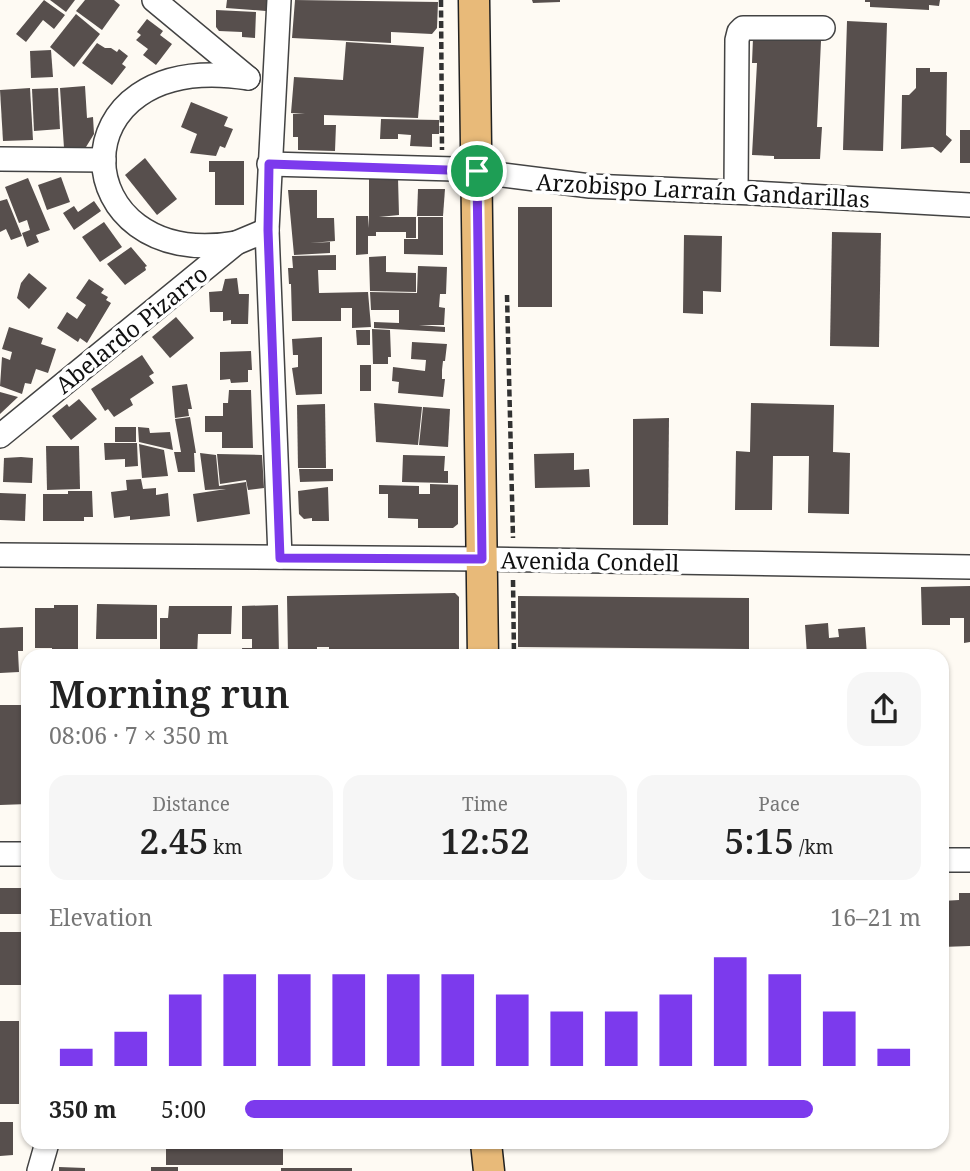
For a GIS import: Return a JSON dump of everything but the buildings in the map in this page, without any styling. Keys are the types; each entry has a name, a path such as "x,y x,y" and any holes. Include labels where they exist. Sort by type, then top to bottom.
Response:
{"main road":[{"path":"474,0 483,649"},
{"path":"487,1149 489,1171"}],"street":[{"path":"154,0 248,78 274,96"},
{"path":"279,0 269,164 268,230 280,558"},
{"path":"736,192 739,32 743,28 822,28"},
{"path":"236,243 197,247 181,245 147,232 130,219 116,202 107,182 104,160 107,137 115,119 126,105 146,90 181,77 220,75 248,78"},
{"path":"0,159 104,160"},
{"name":"Arzobispo Larraín Gandarillas","path":"269,164 477,171 535,181 590,186 970,205"},
{"name":"Abelardo Pizarro","path":"0,436 236,243 268,230"},
{"name":"Avenida Condell","path":"0,555 970,567"},
{"path":"0,854 21,854"},
{"path":"949,860 970,860"},
{"path":"40,1171 46,1149"}],"path":[{"path":"441,0 442,149"},
{"path":"506,286 514,548"},
{"path":"513,575 514,649"}],"route":[{"path":"269,164 477,171 482,559 280,558 268,230 269,164"}]}
